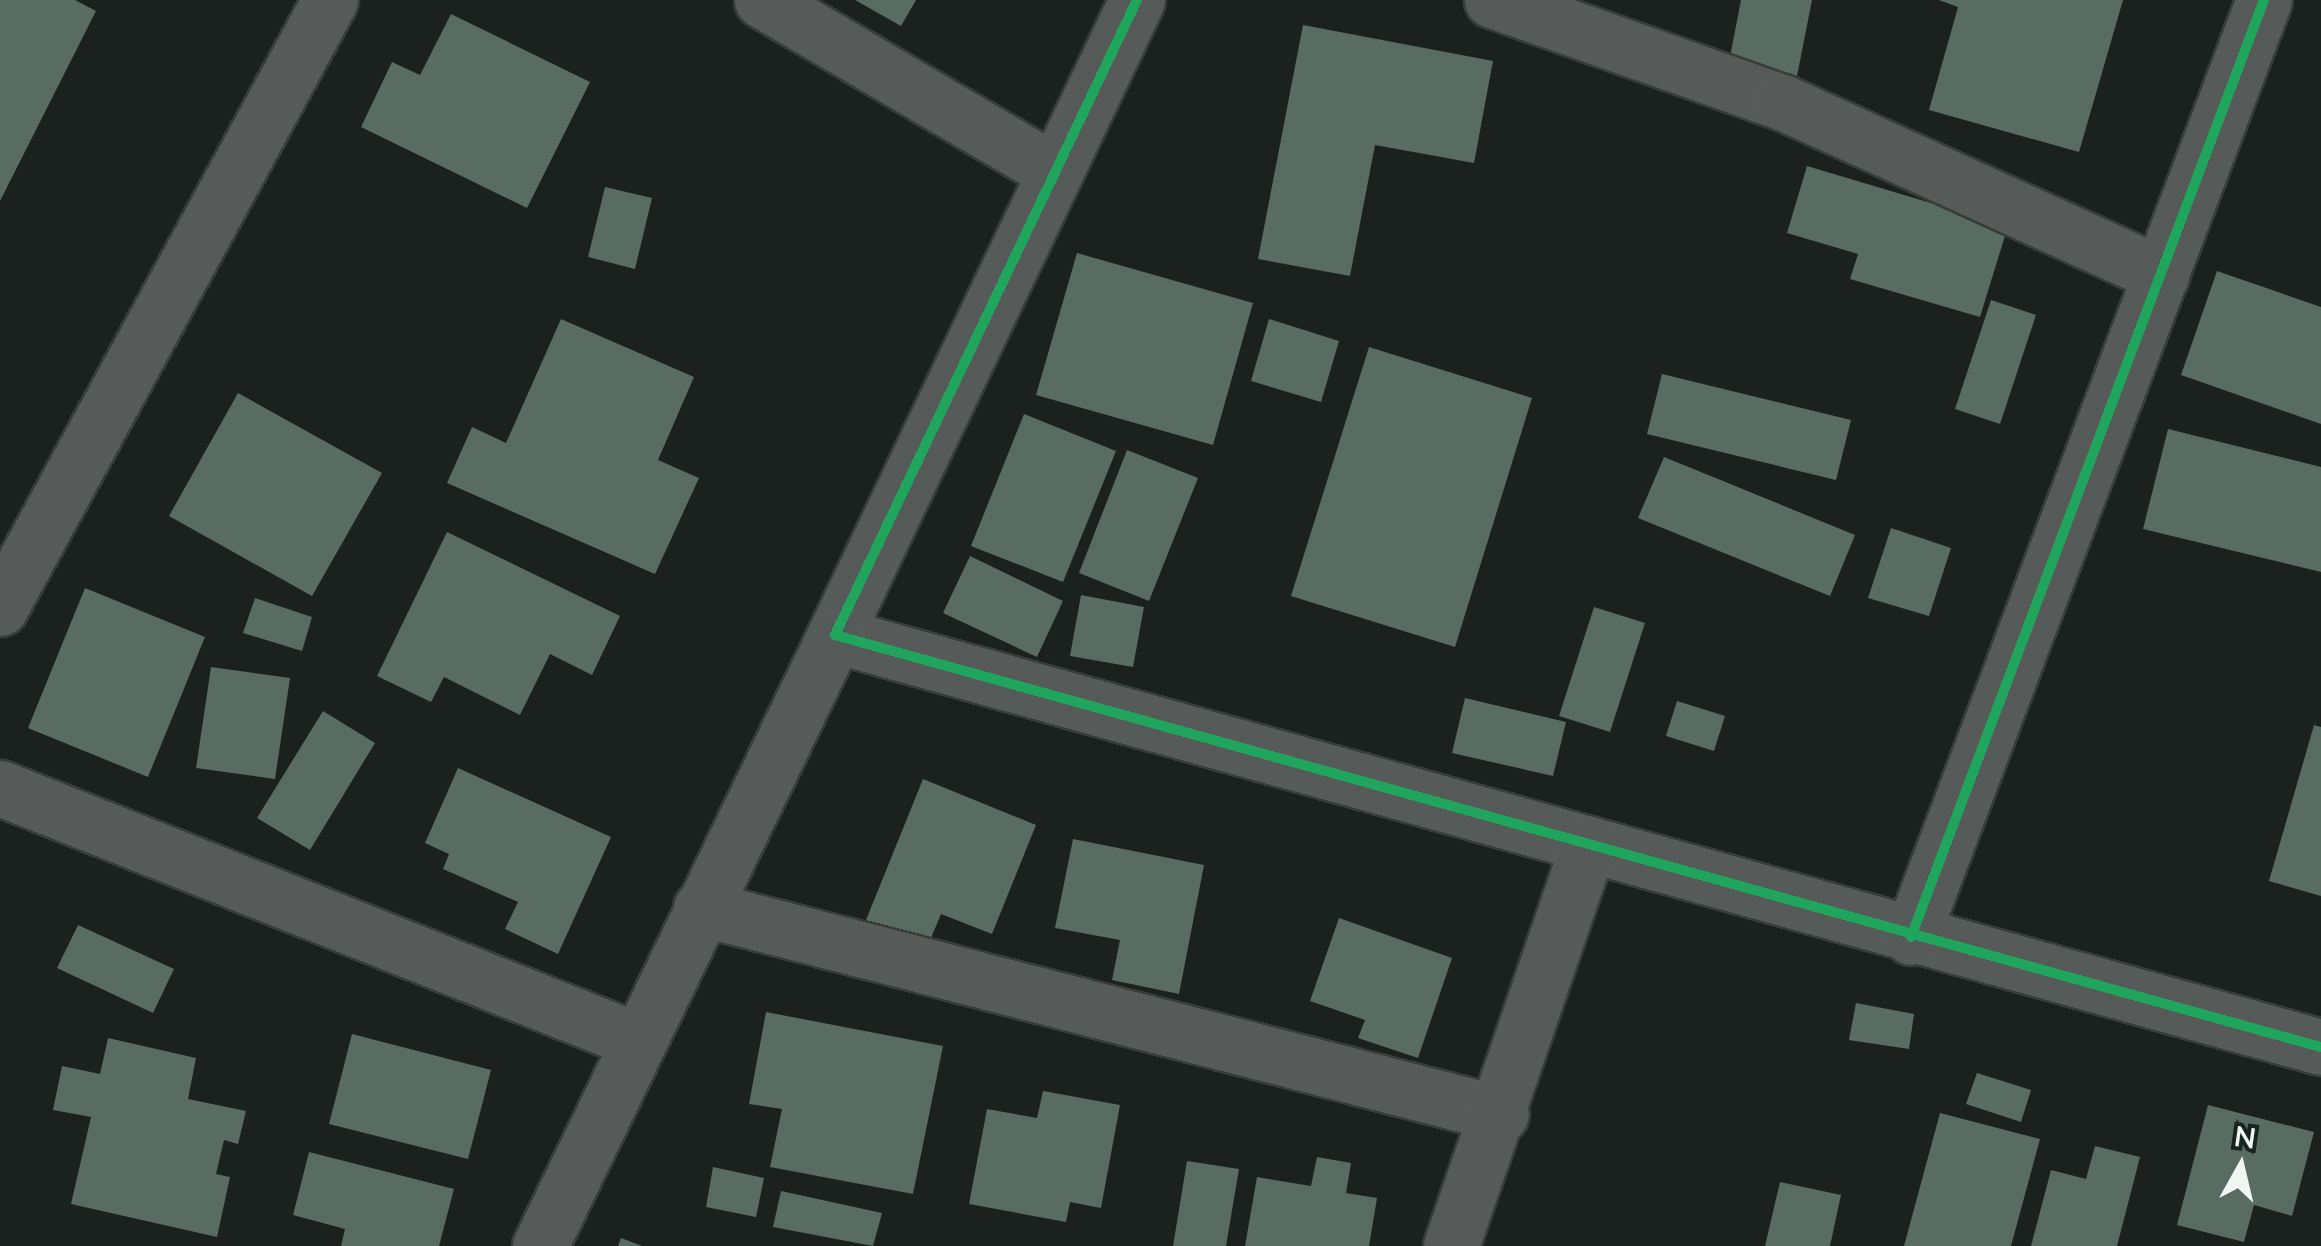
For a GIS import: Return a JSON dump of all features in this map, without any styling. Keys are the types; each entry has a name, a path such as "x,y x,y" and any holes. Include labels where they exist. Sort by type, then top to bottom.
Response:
{"street":[{"path":"0,608 330,0"},
{"path":"762,0 1055,172"},
{"path":"540,1246 1137,0"},
{"path":"1492,0 1782,102 2161,275"},
{"path":"1911,937 2264,0"},
{"path":"835,635 1911,937 2321,1047"},
{"path":"0,788 636,1040"},
{"path":"1450,1246 1501,1114 1589,844"},
{"path":"702,908 1501,1114"}],"building":[{"path":"0,0 75,0 96,11 0,201"},
{"path":"855,0 916,0 901,26"},
{"path":"1741,0 1812,0 1797,76 1729,62"},
{"path":"1939,0 2123,0 2079,152 1929,110 1958,7"},
{"path":"451,14 590,82 527,208 361,127 392,62 420,75"},
{"path":"1303,25 1493,61 1474,163 1375,145 1350,276 1258,259"},
{"path":"1807,166 2008,226 1980,317 1850,279 1858,254 1787,233"},
{"path":"605,187 652,198 635,269 588,257"},
{"path":"1077,253 1253,303 1213,445 1036,395"},
{"path":"2217,271 2321,307 2321,424 2181,375"},
{"path":"1991,300 2036,315 2000,424 1955,409"},
{"path":"561,319 694,377 658,460 699,478 655,574 447,483 472,427 506,443"},
{"path":"1269,319 1339,341 1321,402 1251,381"},
{"path":"1369,347 1532,398 1455,647 1291,596"},
{"path":"1662,374 1851,420 1836,480 1647,434"},
{"path":"238,393 382,473 312,596 169,516"},
{"path":"1024,414 1116,451 1063,582 971,546"},
{"path":"2168,429 2321,467 2321,572 2143,529"},
{"path":"1127,450 1198,478 1149,601 1079,573"},
{"path":"1664,457 1855,535 1830,596 1638,518"},
{"path":"1891,528 1951,548 1929,616 1868,598"},
{"path":"447,532 620,616 592,675 550,654 520,715 444,677 431,702 377,676"},
{"path":"970,556 1063,601 1037,657 943,613"},
{"path":"85,588 205,637 148,777 28,728"},
{"path":"1081,595 1144,607 1133,667 1070,656"},
{"path":"255,598 312,617 302,651 243,633"},
{"path":"1594,607 1645,623 1610,732 1559,716"},
{"path":"211,667 290,678 275,779 196,768"},
{"path":"1465,698 1566,722 1553,776 1452,753"},
{"path":"1677,701 1725,716 1714,751 1666,736"},
{"path":"323,711 375,743 310,850 257,818"},
{"path":"2314,725 2321,727 2321,896 2269,881"},
{"path":"458,768 611,837 558,954 505,929 518,902 443,869 449,854 425,843"},
{"path":"923,779 1036,825 992,934 941,914 926,950 864,925"},
{"path":"1073,839 1204,865 1179,994 1112,980 1120,940 1055,928"},
{"path":"1339,918 1452,958 1418,1058 1358,1038 1365,1020 1310,1001"},
{"path":"78,925 174,969 153,1013 57,968"},
{"path":"1856,1003 1914,1014 1909,1049 1849,1040"},
{"path":"766,1012 943,1046 913,1194 770,1167 782,1109 749,1104"},
{"path":"352,1034 491,1070 468,1159 329,1124"},
{"path":"108,1038 196,1058 188,1099 246,1111 238,1144 224,1140 216,1174 230,1177 217,1237 71,1204 91,1117 53,1110 62,1066 100,1074"},
{"path":"1977,1073 2031,1090 2021,1122 1966,1104"},
{"path":"1043,1091 1120,1105 1101,1208 1070,1202 1066,1222 969,1204 987,1109 1037,1118"},
{"path":"2208,1105 2314,1132 2292,1216 2254,1205 2244,1242 2177,1225"},
{"path":"1940,1113 2040,1139 2011,1246 1904,1246"},
{"path":"2095,1146 2140,1157 2117,1246 2031,1246 2051,1170 2086,1179"},
{"path":"309,1152 454,1189 439,1246 341,1246 345,1229 293,1215"},
{"path":"1317,1157 1351,1163 1346,1193 1377,1198 1369,1246 1245,1246 1257,1177 1311,1186"},
{"path":"1187,1161 1239,1169 1226,1246 1173,1246"},
{"path":"713,1167 764,1178 756,1217 706,1207"},
{"path":"1780,1182 1841,1195 1830,1246 1765,1246"},
{"path":"781,1191 882,1213 873,1246 773,1227"},
{"path":"621,1238 642,1246 618,1246"}],"cycle path":[{"path":"1137,0 835,635 2321,1047"},
{"path":"1911,937 2264,0"}]}
